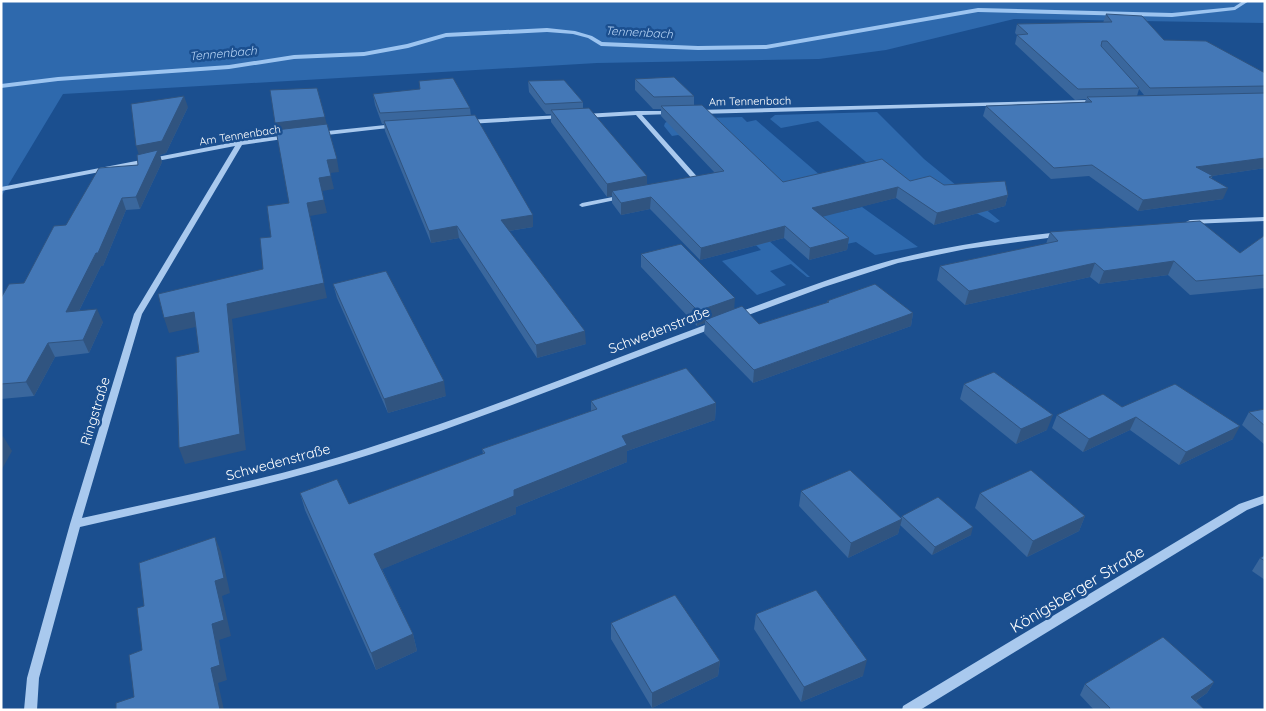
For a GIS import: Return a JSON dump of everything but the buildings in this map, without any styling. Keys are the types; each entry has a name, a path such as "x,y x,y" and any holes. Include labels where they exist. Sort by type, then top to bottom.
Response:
{"street":[{"name":"Am Tennenbach","path":"694,112 1095,102"},
{"path":"579,116 675,112"},
{"path":"637,113 699,182 689,184"},
{"path":"465,122 569,117"},
{"path":"307,135 400,126"},
{"name":"Am Tennenbach","path":"1,190 240,143 297,136"},
{"name":"Ringstraße","path":"30,710 33,678 75,524 138,314 240,143"},
{"path":"582,205 630,196"},
{"path":"1183,222 1265,219"},
{"name":"Schwedenstraße","path":"732,318 827,283 876,268 941,252 1016,239 1074,232"},
{"name":"Schwedenstraße","path":"75,524 258,482 368,452 532,393 722,321"},
{"name":"Königsberger Straße","path":"908,710 1243,507 1265,499"}],"shaded area":[{"path":"1,1 1265,1 1265,23 1014,19 886,50 819,59 597,63 63,94 1,197"},
{"path":"877,112 924,159 1000,221 995,223 927,187 837,213 862,207 918,247 875,255 856,242 842,245 742,217 810,277 807,277 791,264 770,271 786,285 757,295 722,261 761,250 734,224 763,176 678,135 672,136 664,126 665,123 671,119 742,117 747,122 756,120 821,176 872,167 818,121 781,128 770,119 775,115"}],"waterway":[{"name":"Tennenbach","path":"1,86 58,79 229,67 294,57 364,54 408,46 446,35 547,30 573,32 590,37 601,44 698,48 766,47 978,10 1172,15 1235,8 1247,1"}]}
